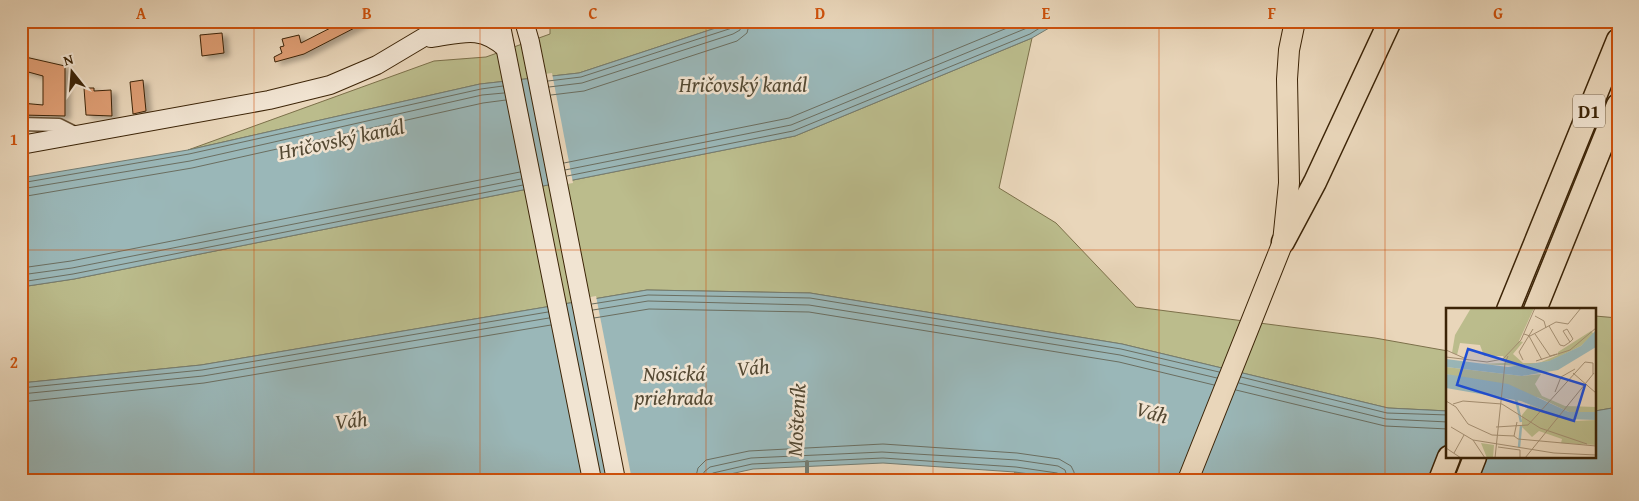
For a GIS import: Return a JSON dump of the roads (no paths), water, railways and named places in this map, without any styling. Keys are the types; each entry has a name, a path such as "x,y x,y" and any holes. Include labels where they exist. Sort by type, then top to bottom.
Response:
{"highway":[{"path":"1283,242 1290,183 1287,80 1289,50 1295,21"},
{"path":"1188,480 1283,242 1315,182 1390,21"},
{"name":"D1","path":"1509,308 1618,40"},
{"name":"D1","path":"1536,308 1618,105"},
{"path":"1440,480 1449,458"},
{"path":"1466,480 1475,458"}],"main road":[{"path":"21,145 306,92 344,80 377,65 422,40 451,21"},
{"path":"500,21 592,480"},
{"path":"524,21 532,50 616,480"},
{"path":"530,21 532,50"},
{"path":"422,40 473,33 491,37 507,55"}],"street":[{"path":"21,124 59,125 79,135"}],"water":[{"name":"Hričovský kanál","path":"737,21 1061,21 1032,38 795,136 74,279 21,287 21,178 188,150 480,84 579,73"},
{"path":"647,290 810,293 1122,344 1388,408 1446,411 1446,458 1596,458 1596,411 1618,407 1618,480 1073,480 1015,472 883,463 753,469 703,480 21,480 21,383 201,365"}],"waterway":[{"name":"Mošteník","path":"807,462 807,480"}],"water label":[{"name":"Váh","path":"753,367"},
{"name":"Nosická priehrada","path":"674,385"},
{"name":"Váh","path":"1152,412"},
{"name":"Váh","path":"351,420"}]}
